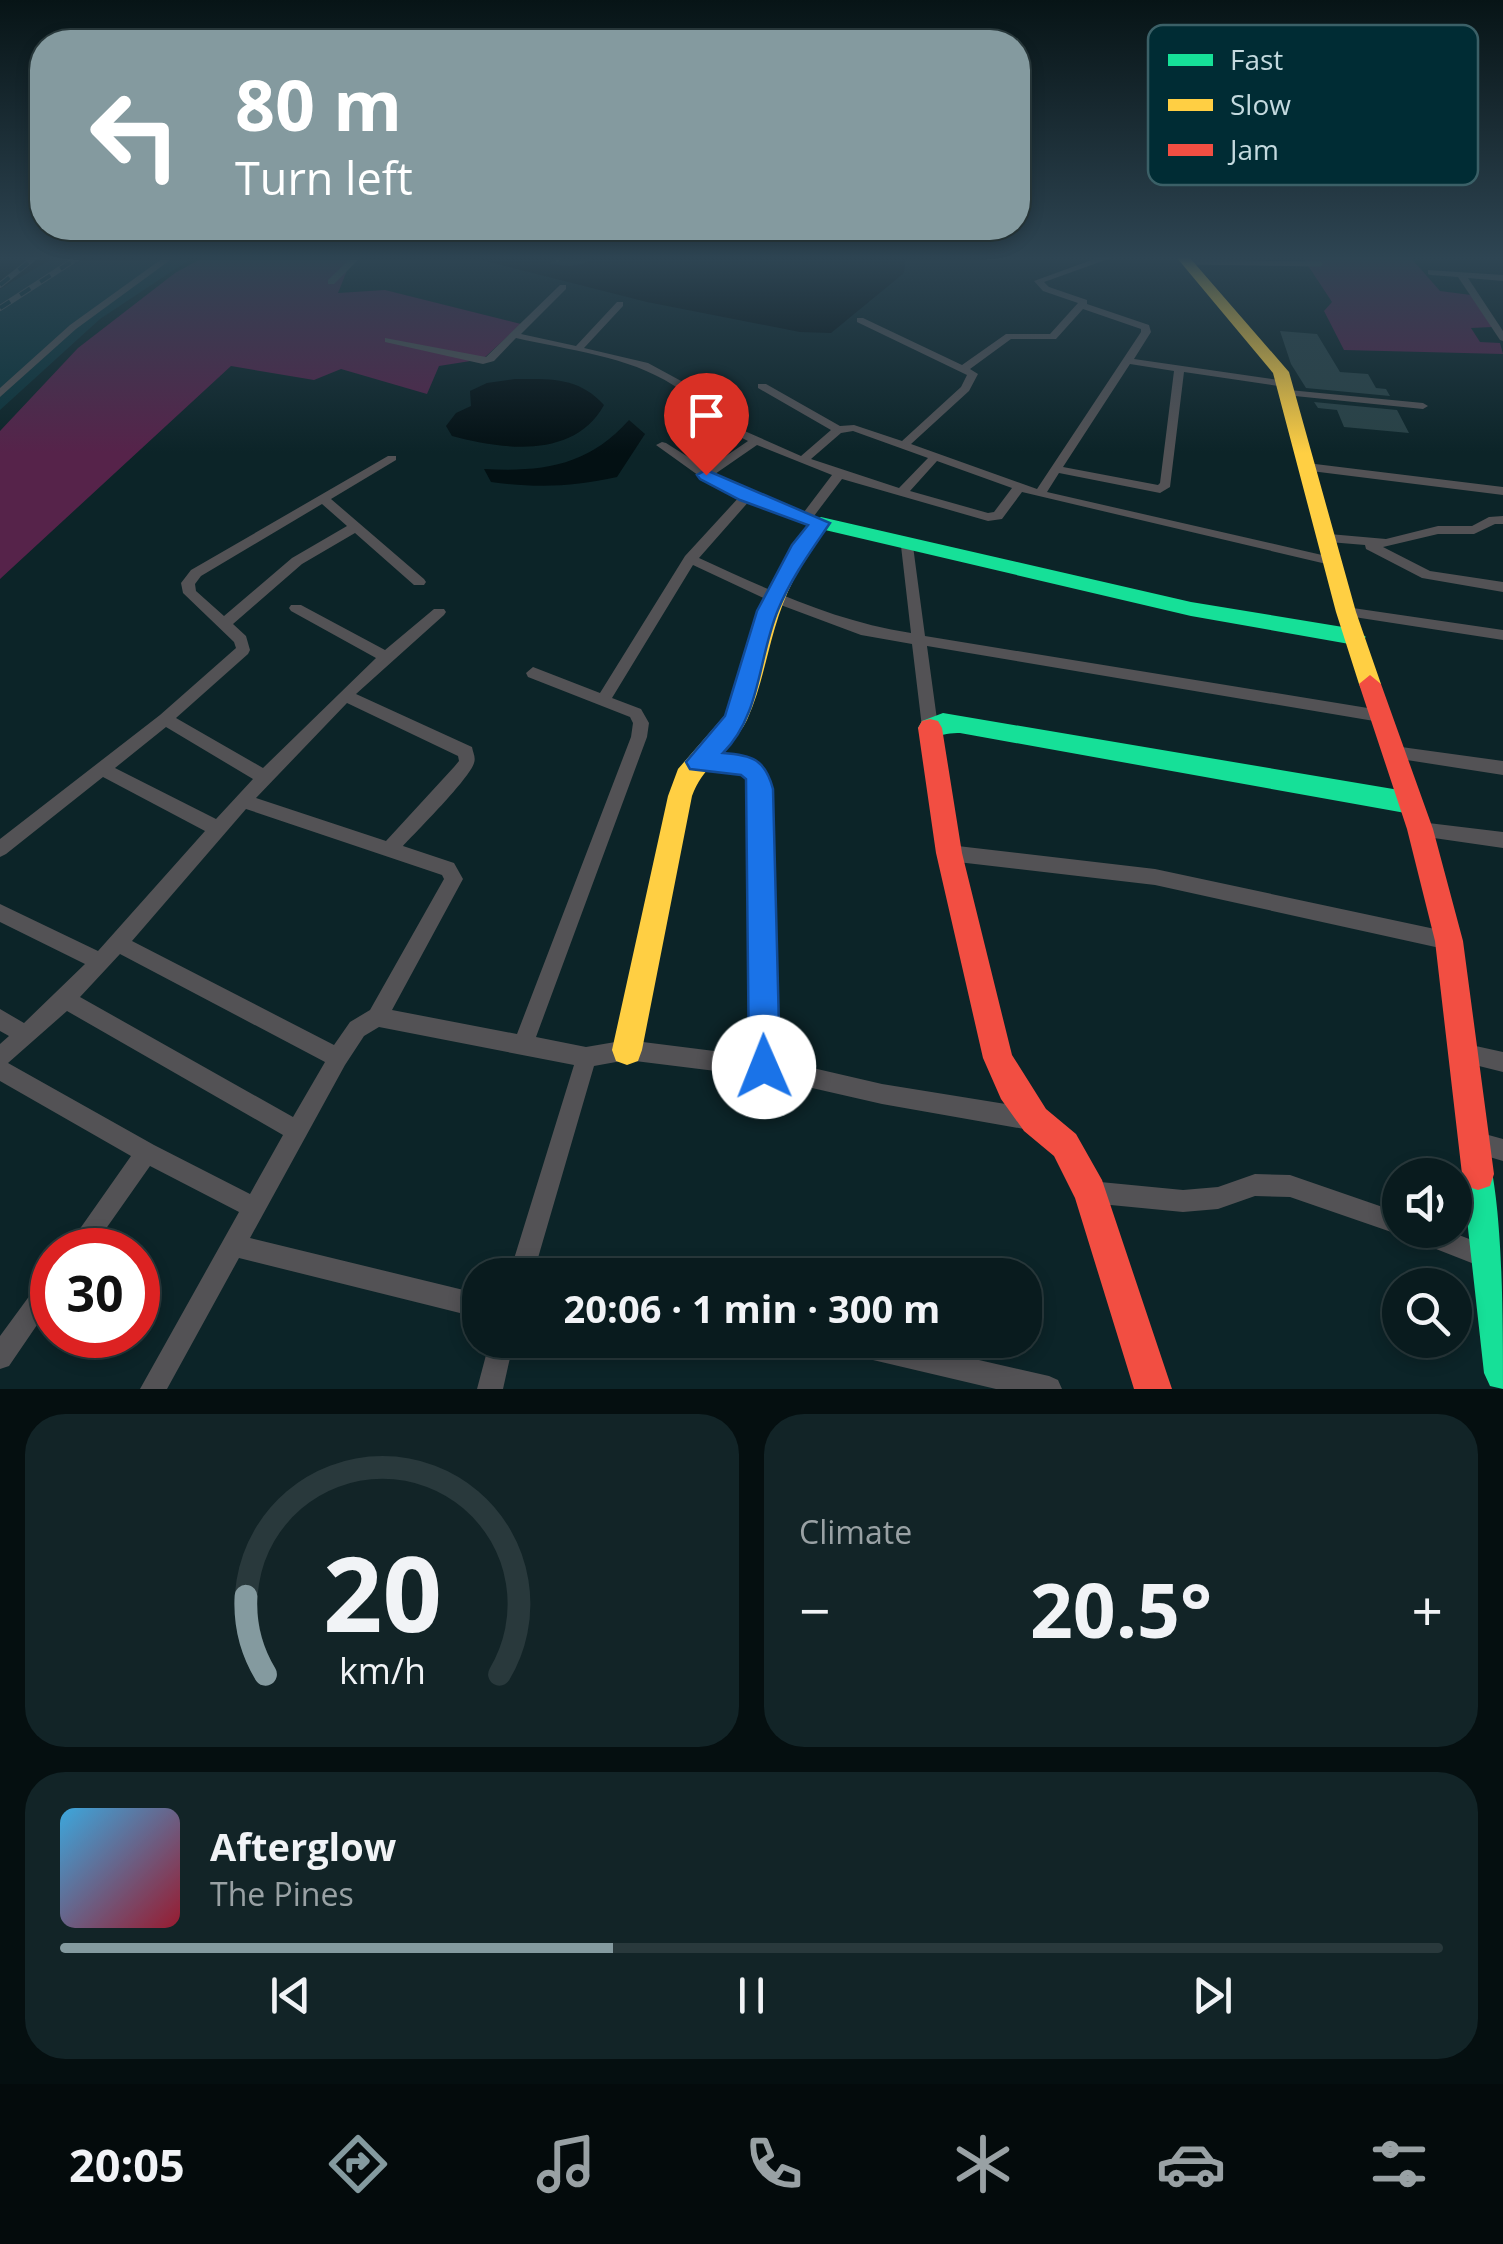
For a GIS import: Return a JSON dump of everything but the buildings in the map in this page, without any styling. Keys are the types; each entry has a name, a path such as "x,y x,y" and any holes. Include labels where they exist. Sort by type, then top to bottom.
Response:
{"street":[{"path":"0,394 79,323"},
{"path":"388,340 483,361 490,359 526,323"},
{"path":"580,348 603,323"},
{"path":"866,323 972,374 965,389 903,446"},
{"path":"964,368 1015,334 1053,337 1067,323"},
{"path":"1040,494 1146,332 1146,327 1134,323"},
{"path":"1240,323 1272,360 1287,388 1346,612 1420,829 1449,942 1503,1372"},
{"path":"514,334 580,348 663,373 717,418 756,441 900,493 988,518 998,516 1019,488"},
{"path":"1128,361 1423,406"},
{"path":"1055,469 1160,488 1166,484 1179,368"},
{"path":"762,386 838,430"},
{"path":"803,460 838,430 854,428 1040,494 1335,562"},
{"path":"706,475 756,441"},
{"path":"662,444 706,475 747,496 907,546 1190,608 1355,637"},
{"path":"0,850 243,650 241,640 190,592 188,583 196,573 392,458"},
{"path":"900,493 934,458"},
{"path":"1306,467 1503,491"},
{"path":"627,1050 680,796 698,762 736,718 760,629 840,474"},
{"path":"603,700 690,559 747,496"},
{"path":"324,498 419,582"},
{"path":"1328,538 1386,544 1438,530 1474,530 1493,520 1503,520"},
{"path":"224,624 298,562 355,527"},
{"path":"1363,542 1427,575 1503,587"},
{"path":"907,546 949,853 998,1058 1012,1088 1036,1120 1065,1145 1090,1192 1154,1389"},
{"path":"690,559 849,627 1380,716"},
{"path":"296,608 384,656"},
{"path":"0,1056 66,998 264,778 345,695 384,656 439,612"},
{"path":"1346,612 1503,635"},
{"path":"523,1046 640,737 641,722 636,713 533,672"},
{"path":"345,695 466,752 468,762 391,848"},
{"path":"165,718 264,778"},
{"path":"930,727 944,722 960,724 1411,803"},
{"path":"1394,752 1503,768"},
{"path":"698,762 746,765 757,773 764,1067"},
{"path":"101,768 218,829"},
{"path":"154,1389 338,1058 357,1028 377,1017 454,880 448,869 243,801"},
{"path":"1420,829 1503,840"},
{"path":"949,853 1155,877 1449,942"},
{"path":"0,913 100,962"},
{"path":"118,943 338,1058"},
{"path":"66,998 297,1131"},
{"path":"377,1017 586,1057 627,1050 764,1067 882,1094 1036,1120"},
{"path":"0,1019 26,1036"},
{"path":"1462,1053 1503,1062"},
{"path":"526,1258 586,1057"},
{"path":"0,1070 146,1153 255,1208"},
{"path":"1474,1142 1503,1150"},
{"path":"93,1228 146,1153"},
{"path":"1090,1192 1183,1200 1218,1198 1255,1185 1290,1186 1382,1218"},
{"path":"232,1245 462,1302"},
{"path":"1462,1248 1488,1258"},
{"path":"0,1357 30,1315"},
{"path":"490,1389 498,1358"},
{"path":"916,1358 1049,1389"}],"shaded area":[{"path":"0,323 96,323 0,410"},
{"path":"111,323 521,324 483,359 439,366 427,394 341,369 314,380 231,366 0,579 0,431 78,348"},
{"path":"753,323 843,323 831,333 800,332"},
{"path":"1330,323 1489,323 1492,327 1471,328 1480,342 1500,343 1503,354 1344,350"},
{"path":"515,379 574,384 604,405 575,435 556,442 515,447 452,436 446,426 456,413 471,406 470,391 487,383"},
{"path":"629,420 645,434 617,477 570,485 523,485 491,482 484,469 545,467 581,457"}],"traffic: fast":[{"path":"784,579 802,545 821,523 1191,609 1355,637"},
{"path":"930,728 943,722 960,724 1411,803"},
{"path":"1478,1174 1503,1373"}],"traffic: slow":[{"path":"1239,323 1281,372 1346,612 1370,684"},
{"path":"627,1050 680,796 687,776 736,718 767,611 784,579"}],"traffic: jam":[{"path":"1370,684 1420,829 1449,941 1478,1174"},
{"path":"930,728 949,853 998,1058 1012,1088 1035,1120 1065,1145 1090,1192 1153,1389"}],"route":[{"path":"706,475 747,496 821,523 802,545 767,611 736,718 698,762 746,765 757,773 764,1067"}]}
